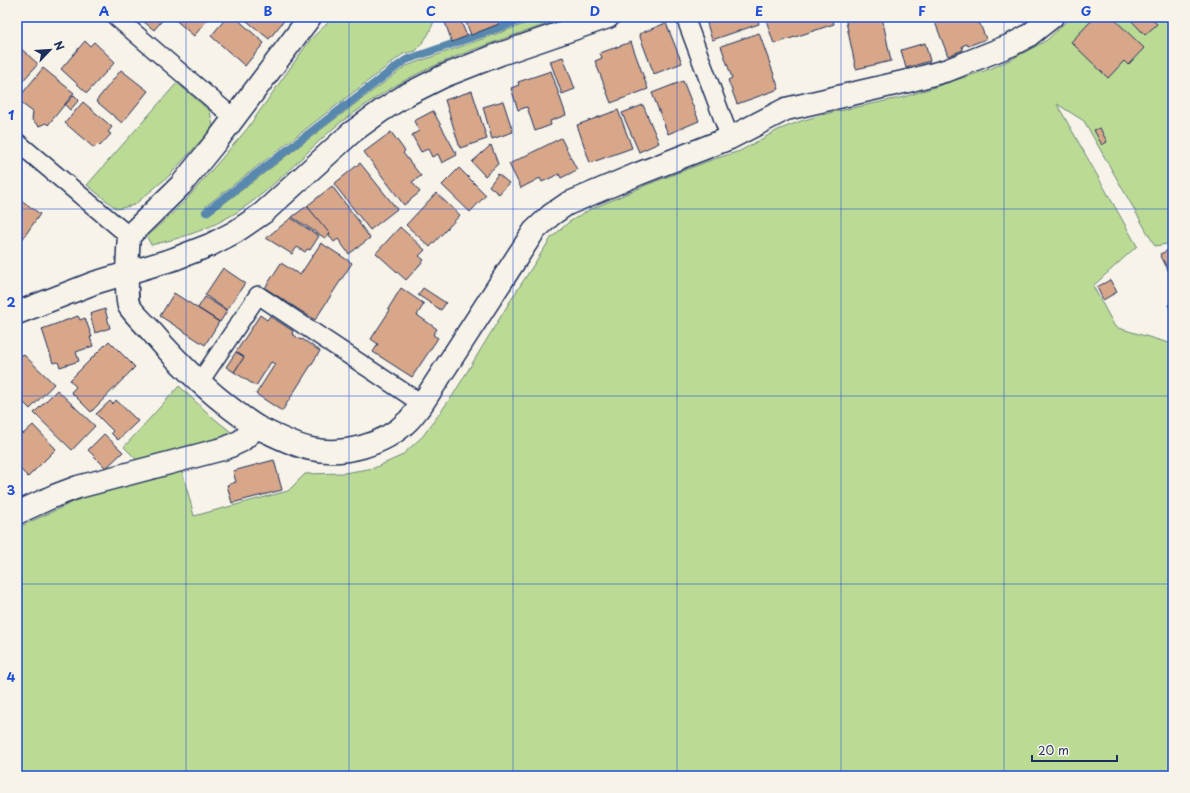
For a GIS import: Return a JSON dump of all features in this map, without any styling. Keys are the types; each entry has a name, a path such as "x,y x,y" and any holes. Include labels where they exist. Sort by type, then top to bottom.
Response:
{"street":[{"path":"310,17 220,138 181,185 129,236 129,305 172,356 199,383 231,410 256,427 283,439 312,449 344,451 369,445 391,434 408,421 422,404 534,231 551,215 567,204 730,138 786,109 912,80 948,70 980,58 1022,39 1046,23 1052,17"},
{"path":"17,313 94,283 174,259 235,232 263,213 351,133 406,95 444,76 500,54 608,17"},
{"path":"17,513 78,487 226,448 241,441 256,427"}],"lane":[{"path":"116,17 234,118"},
{"path":"685,17 730,138"},
{"path":"17,142 129,236"},
{"path":"199,383 258,295 422,404"}],"green space":[{"path":"334,17 436,17 428,35 416,51 403,54 206,206 207,216 406,66 544,17 569,17 517,34 442,62 394,87 341,122 285,174 257,198 241,209 216,224 180,238 151,245 147,237 186,200 247,129 310,40"},
{"path":"1071,17 1173,17 1173,243 1155,246 1084,121 1057,104 1137,246 1093,286 1115,327 1169,343 1173,346 1173,776 17,776 17,528 84,497 128,483 182,470 194,516 288,491 305,474 344,473 374,468 401,456 423,436 453,395 509,303 551,238 569,222 589,210 649,184 711,160 740,151 778,130 801,121 829,113 904,97 990,69 1047,40"},
{"path":"177,83 210,111 213,127 170,175 134,205 117,209 87,185"},
{"path":"179,386 211,416 231,432 224,440 139,462 124,447"}],"building":[{"path":"138,17 165,17 154,30"},
{"path":"172,17 210,17 194,36"},
{"path":"227,17 235,17 264,43 245,66 211,36"},
{"path":"242,17 287,17 269,39"},
{"path":"443,17 459,17 467,36 452,42"},
{"path":"464,17 496,17 499,24 471,35"},
{"path":"500,17 520,17 502,23"},
{"path":"705,17 757,17 759,24 712,40"},
{"path":"765,17 832,17 834,24 774,44"},
{"path":"845,17 882,17 891,61 856,69"},
{"path":"933,17 977,17 986,39 968,46 967,44 962,46 963,50 948,56"},
{"path":"1095,17 1112,17 1144,48 1128,65 1124,61 1108,78 1071,42"},
{"path":"1128,17 1150,17 1157,24 1145,35"},
{"path":"666,23 682,63 654,74 639,34"},
{"path":"759,33 779,89 737,104 728,80 732,78 721,46"},
{"path":"85,41 90,46 94,42 115,62 87,93 61,69"},
{"path":"631,42 648,89 611,103 595,61 602,58 600,53"},
{"path":"925,43 930,61 906,68 901,50"},
{"path":"17,45 38,64 20,84 19,82 17,85"},
{"path":"563,57 575,89 562,94 550,61"},
{"path":"43,68 74,93 48,125 46,123 39,126 32,120 33,112 17,100"},
{"path":"121,70 148,91 122,123 96,101"},
{"path":"551,71 566,115 550,121 551,125 535,131 527,107 518,110 511,88 519,85 518,82"},
{"path":"683,81 699,121 668,134 652,93"},
{"path":"472,91 487,139 460,148 445,100"},
{"path":"74,95 79,100 70,110 65,105"},
{"path":"503,101 513,132 492,139 483,107"},
{"path":"83,102 112,127 108,132 111,134 100,146 98,144 94,148 65,123"},
{"path":"643,105 659,143 639,152 622,113"},
{"path":"618,110 632,148 590,163 577,125"},
{"path":"433,111 457,155 442,163 438,154 432,157 428,149 421,152 412,135 419,131 414,121"},
{"path":"1100,128 1107,142 1102,145 1094,130"},
{"path":"391,132 405,151 403,153 421,176 412,182 420,192 404,205 364,152"},
{"path":"561,138 577,170 561,178 559,174 542,182 540,178 521,188 509,164"},
{"path":"491,145 498,164 485,176 472,162"},
{"path":"360,163 397,209 370,230 334,184"},
{"path":"459,168 486,195 470,212 442,185"},
{"path":"498,174 509,183 499,194 489,186"},
{"path":"332,186 370,238 349,254 338,239 334,242 307,206"},
{"path":"436,193 460,215 430,247 406,225"},
{"path":"17,197 40,214 17,247"},
{"path":"307,206 330,234 325,238 292,217"},
{"path":"291,218 319,236 310,250 307,249 305,252 297,247 292,254 266,238"},
{"path":"400,227 425,250 419,256 424,260 406,280 376,253"},
{"path":"321,243 352,263 315,320 265,288 281,263 300,275"},
{"path":"1173,248 1173,272 1170,274 1160,254"},
{"path":"223,268 245,283 227,310 205,295"},
{"path":"1110,280 1117,292 1103,300 1097,287"},
{"path":"401,288 424,304 417,315 437,329 433,335 438,338 412,377 373,352 378,344 371,339 390,310 388,309"},
{"path":"423,288 446,303 441,310 418,295"},
{"path":"174,293 219,322 205,345 160,316"},
{"path":"205,297 227,311 220,322 198,308"},
{"path":"1173,303 1173,313 1168,305"},
{"path":"105,309 110,328 95,333 90,314"},
{"path":"260,315 267,320 270,316 293,331 292,334 320,351 282,411 256,394 275,364 271,362 256,386 234,372 244,357 236,352"},
{"path":"78,316 80,320 85,318 92,337 90,337 93,346 76,352 79,361 60,367 58,362 53,363 42,329"},
{"path":"109,341 135,367 91,412 71,392 76,387 70,380"},
{"path":"236,352 244,357 234,372 226,367"},
{"path":"23,354 54,384 30,409 17,396 17,360"},
{"path":"57,390 95,426 72,450 34,413"},
{"path":"116,400 138,421 118,440 111,433 113,431 96,414 110,401 113,404"},
{"path":"33,425 56,449 28,477 17,466 17,433 19,430 23,434"},
{"path":"104,434 123,452 106,468 88,450"},
{"path":"274,460 282,490 232,503 227,485 236,482 233,471"}],"waterway":[{"path":"206,212 406,60 530,17"}]}
